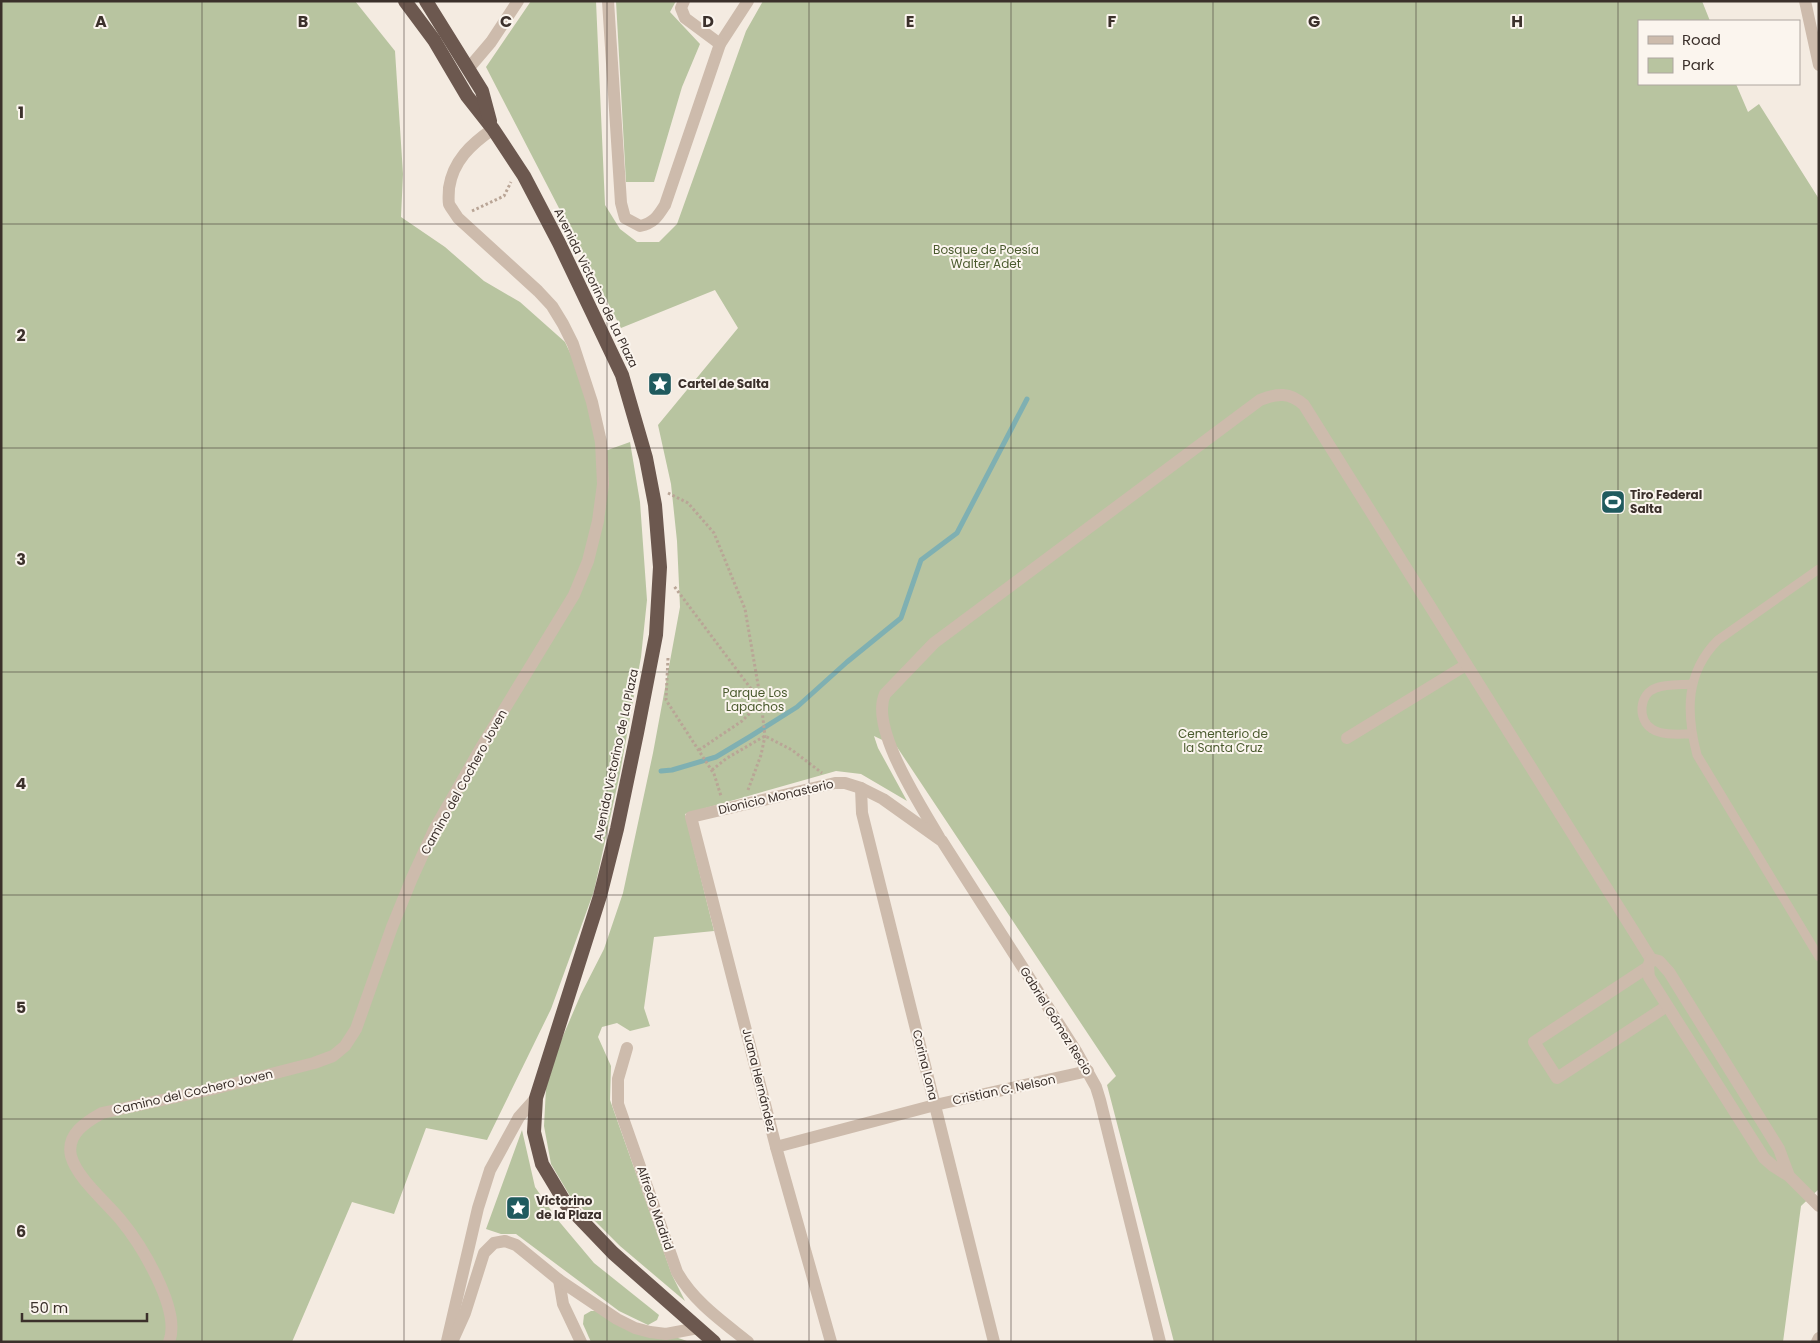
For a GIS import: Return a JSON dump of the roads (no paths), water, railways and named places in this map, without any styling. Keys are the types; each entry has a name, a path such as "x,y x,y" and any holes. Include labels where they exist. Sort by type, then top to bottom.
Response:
{"highway":[{"path":"406,1 434,40 467,96 493,128"},
{"path":"426,1 482,91 493,128"},
{"name":"Avenida Victorino de La Plaza","path":"493,128 527,182 622,375 639,430 655,505 660,567 656,635 618,829 600,896 536,1098 534,1132 542,1164 566,1204 612,1253 714,1342"}],"street":[{"path":"468,69 491,42 518,1"},
{"path":"608,1 621,203 625,218 640,226 650,224 666,205 720,44 748,1"},
{"path":"684,1 681,8 685,18 720,44"},
{"path":"1805,1 1819,65"},
{"name":"Camino del Cochero Joven","path":"169,1342 171,1337 171,1311 160,1284 144,1254 121,1220 77,1169 71,1155 71,1143 76,1132 86,1122 102,1113 213,1089 314,1063 333,1056 345,1046 356,1029 392,927 434,830 482,746 574,595 588,561 598,521 603,484 601,442 592,402 573,344 552,306 458,218 449,204 451,177 457,162 471,145 493,128"},
{"path":"942,842 902,770 887,737 881,710 885,694 934,643 1222,427 1260,400 1271,396 1296,397 1304,405 1466,665 1649,963 1649,977 1764,1158 1789,1176 1819,1206"},
{"path":"1347,738 1466,665"},
{"name":"Dionicio Monasterio","path":"691,817 834,783 845,783 861,788"},
{"name":"Gabriel Gómez Recio","path":"861,788 883,799 942,842 1076,1050 1088,1072 1100,1100 1160,1342"},
{"name":"Corina Lona","path":"861,788 862,813 994,1342"},
{"name":"Juana Hernández","path":"691,817 776,1147 831,1342"},
{"path":"1668,1006 1558,1078 1534,1042 1649,963 1660,962 1674,980 1779,1149 1789,1176"},
{"name":"Alfredo Madrid","path":"627,1048 618,1079 618,1104 677,1272 695,1297 748,1342"},
{"name":"Cristian C. Nelson","path":"776,1147 935,1105 1088,1072"},
{"path":"447,1342 478,1208 490,1170 518,1117 536,1098"},
{"path":"452,1342 465,1313 484,1252 494,1243 505,1241 516,1245 559,1280 617,1319 635,1328 666,1334 698,1328"},
{"path":"559,1280 563,1304 581,1342"},
{"path":"1817,1342 1819,1338"}],"lane":[{"path":"1819,569 1718,640 1706,652 1698,666 1692,684 1690,706 1692,734 1697,755 1819,956"},
{"path":"1692,684 1659,686 1650,690 1641,705 1643,716 1652,729 1663,733 1692,734"}],"waterway":[{"path":"661,771 672,770 716,757 797,707 847,662 901,618 921,560 957,533 1027,399"}],"place":[{"name":"Cartel de Salta","path":"660,384"},
{"name":"Tiro Federal Salta","path":"1613,502"},
{"name":"Victorino de la Plaza","path":"518,1208"}],"park label":[{"name":"Bosque de Poesía Walter Adet","path":"986,257"},
{"name":"Parque Los Lapachos","path":"755,700"},
{"name":"Cementerio de la Santa Cruz","path":"1223,741"}]}
